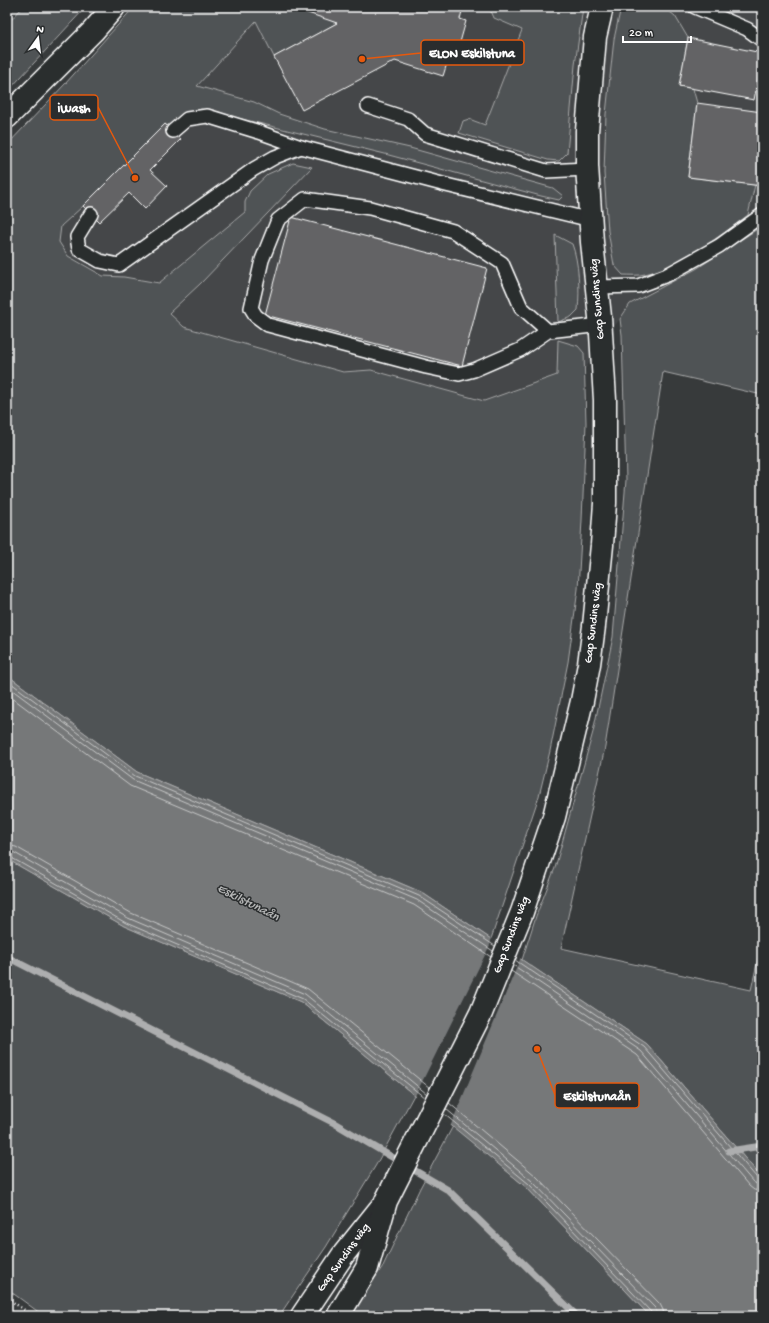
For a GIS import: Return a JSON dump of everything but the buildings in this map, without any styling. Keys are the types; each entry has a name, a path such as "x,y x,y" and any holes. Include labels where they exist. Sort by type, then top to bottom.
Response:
{"street":[{"path":"7,117 93,31 114,7"},
{"name":"Gap Sundins väg","path":"338,1316 367,1268 386,1201 481,1013 522,912 554,816 582,701 593,633 602,545 604,503 605,400 601,325 590,220 587,169 587,131 593,61 602,7"},
{"name":"Gap Sundins väg","path":"302,1316 343,1255 386,1201"}],"lane":[{"path":"695,7 747,30 762,40"},
{"path":"368,106 408,119 425,134 546,171 587,169"},
{"path":"173,131 187,119 207,116 301,147 446,185 590,220"},
{"path":"91,214 77,237 79,249 100,261 119,265 254,169 275,157 301,147"},
{"path":"548,331 521,307 502,263 453,231 370,208 305,199 278,220 262,260 251,308 256,316 268,325 426,367 459,374 474,370 520,350 548,331 601,325"},
{"path":"597,287 638,286 667,275 719,246 762,215"}],"path":[{"path":"7,1298 33,1316"}],"shaded area":[{"path":"23,7 86,7 7,92 7,24"},
{"path":"134,7 762,7 762,273 630,304 585,369 557,375 484,401 371,370 343,372 271,353 184,327 170,314 53,247 7,145 65,84"},
{"path":"134,7 300,7 337,23 274,57 256,21 197,86 254,102 279,114 325,129 410,148 553,188 563,196 559,200 541,196 385,154 201,109 187,114 172,129 165,124 61,226 59,242 68,256 103,276 124,277 159,283 245,212 245,202 250,191 268,174 293,163 312,167 201,283 169,313 184,327 343,372 371,370 484,401 557,375 558,340 578,346 584,353 586,423 582,520 578,589 568,662 550,751 539,796 491,939 421,892 137,772 7,675 7,145 65,84"},
{"path":"485,7 583,7 575,65 567,153 559,161 548,160 459,133 463,121 469,119 485,125 522,30 494,18 492,13"},
{"path":"621,7 664,7 675,16 688,38 679,86 693,89 697,103 688,177 755,185 748,215 699,250 685,258 658,270 637,275 623,275 614,265 608,231 604,173 606,114 614,39"},
{"path":"762,226 762,395 663,372 605,747 561,948 751,990 762,941 762,1178 647,1044 522,960 536,916 555,868 593,732 613,637 626,480 622,335 620,319 630,304 696,269"},
{"path":"555,235 572,244 578,268 579,285 578,310 571,317 558,322"},
{"path":"7,859 124,926 301,1002 414,1095 376,1165 326,1247 279,1316 44,1316 7,1289"},
{"path":"453,1126 526,1187 650,1316 349,1316 383,1266 420,1188"}],"water":[{"path":"7,675 137,772 421,892 647,1044 762,1178 762,1316 650,1316 526,1187 301,1002 124,926 7,859"}],"pier":[{"path":"492,937 521,957 450,1127 414,1098 490,945"}],"waterway":[{"path":"7,957 334,1123 448,1190 577,1316"},
{"path":"729,1151 762,1146"}],"place":[{"name":"ELON Eskilstuna","path":"362,59"},
{"name":"iWash","path":"135,178"},
{"name":"Eskilstunaån","path":"537,1049"}]}
